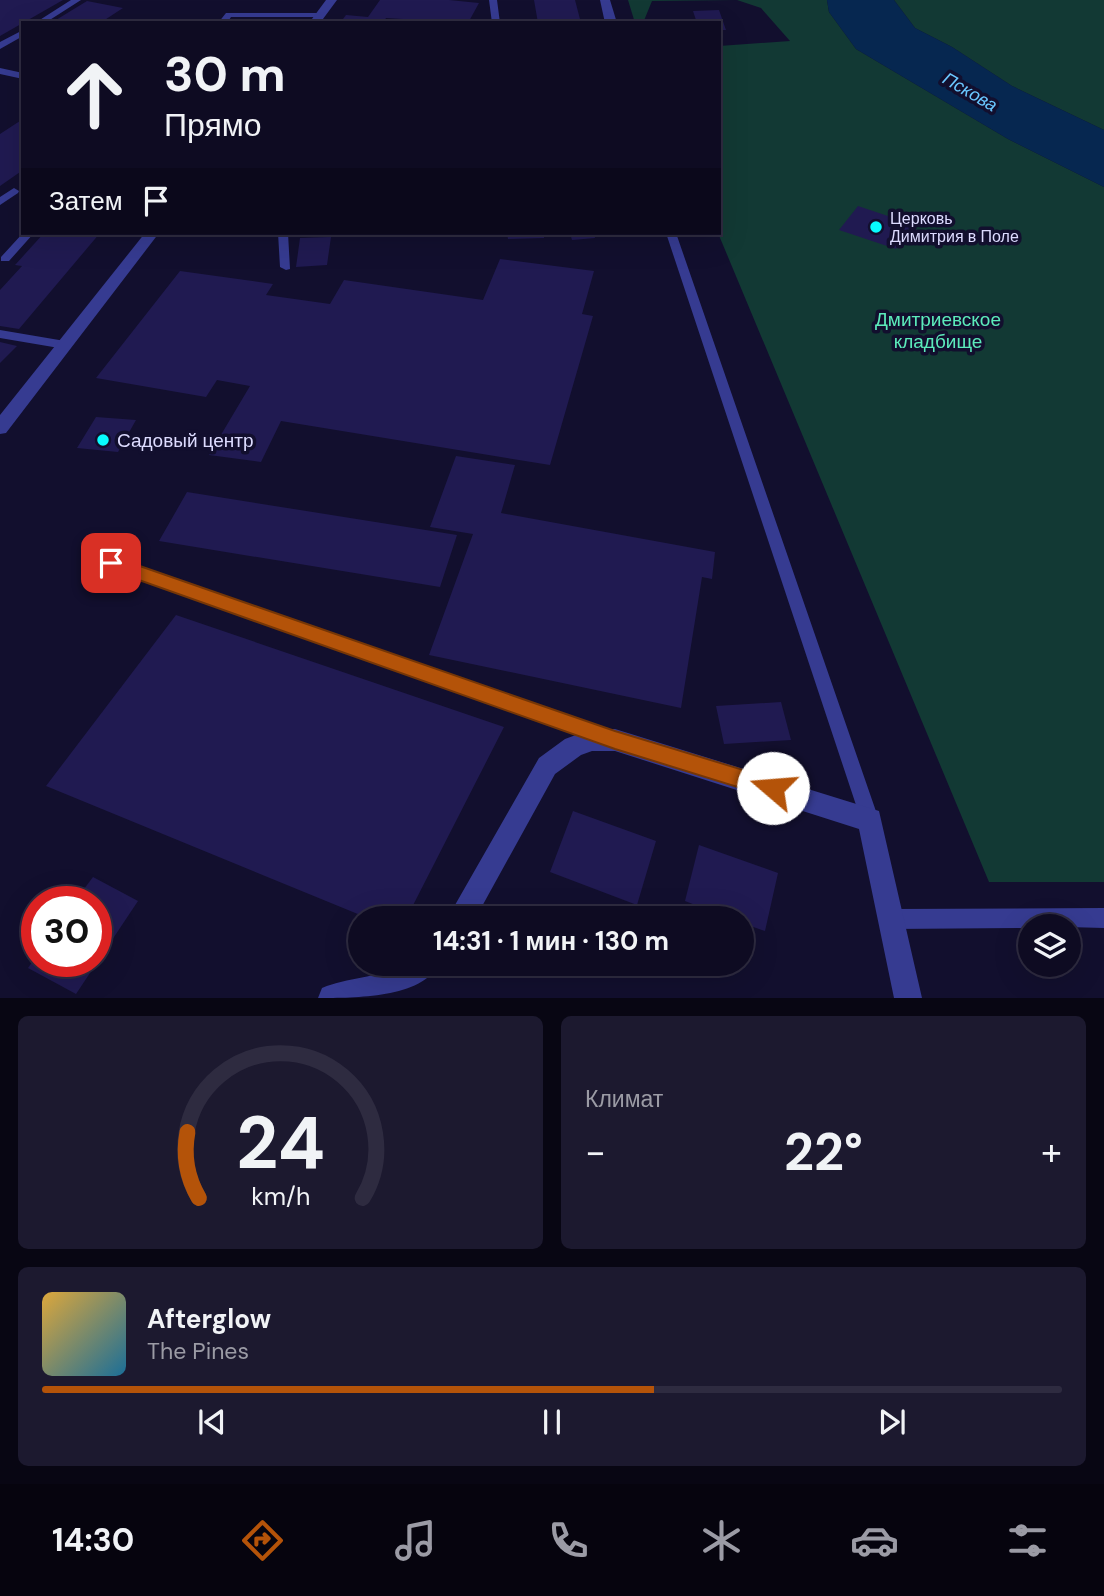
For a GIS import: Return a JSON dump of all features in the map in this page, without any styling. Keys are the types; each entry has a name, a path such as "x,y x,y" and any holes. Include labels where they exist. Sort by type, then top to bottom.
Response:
{"street":[{"path":"317,19 332,0"},
{"path":"605,0 610,21"},
{"path":"0,428 150,235"},
{"path":"467,906 547,766 573,747 592,740 615,740 870,820 908,998"},
{"path":"332,998 371,993 410,976"}],"lane":[{"path":"42,21 76,0"},
{"path":"492,0 496,21"},
{"path":"224,21 229,15 317,19"},
{"path":"0,46 21,33"},
{"path":"0,71 21,76"},
{"path":"0,202 14,191"},
{"path":"5,259 27,235"},
{"path":"283,235 286,267"},
{"path":"672,235 870,820"},
{"path":"0,334 65,345"},
{"path":"111,563 615,740"},
{"path":"892,919 1104,918"}],"green space":[{"path":"628,0 737,0 652,1 644,21 634,21"},
{"name":"Дмитриевское кладбище","path":"737,0 827,0 829,12 856,49 1008,139 1104,187 1104,882 989,882 719,235 721,235 721,46 790,41 761,8"},
{"path":"894,0 1104,0 1104,130 1012,86 952,47 915,28"}],"water":[{"name":"Пскова","path":"827,0 894,0 915,28 952,47 1012,86 1104,130 1104,187 1008,139 856,49 829,12"}],"building":[{"path":"0,0 63,0 26,21 21,21 21,24 0,36"},
{"path":"380,0 479,3 469,21 386,18 384,21 342,21 346,15 368,17"},
{"path":"534,0 575,0 580,21 538,21"},
{"path":"87,1 123,8 103,21 54,21"},
{"path":"719,10 726,30 721,30 721,21 696,21 693,11"},
{"path":"21,120 21,171 0,186 0,134"},
{"name":"Церковь Димитрия в Поле","path":"858,206 912,224 896,249 839,230"},
{"path":"42,235 98,235 19,329 0,326 0,290 22,266 15,265"},
{"path":"507,235 544,235 544,238 508,239"},
{"path":"571,235 594,235 595,238 572,240"},
{"path":"331,237 327,265 296,267 300,238"},
{"path":"500,259 594,271 582,314 593,316 550,465 281,421 261,462 209,455 250,386 217,380 206,397 96,378 180,271 273,284 266,295 330,304 344,280 483,300"},
{"path":"0,342 17,346 0,363"},
{"name":"Садовый центр","path":"96,417 136,420 118,452 77,448"},
{"path":"456,456 515,465 501,513 715,552 712,579 702,577 681,708 429,655 473,534 430,527"},
{"path":"187,492 457,535 440,587 159,541"},
{"path":"176,615 504,727 413,906 348,906 348,910 46,786"},
{"path":"781,702 791,740 724,744 716,706"},
{"path":"573,811 656,841 637,905 550,872"},
{"path":"699,845 778,873 765,931 754,927 754,906 698,906 685,901"},
{"path":"93,877 110,886 86,886"},
{"path":"112,887 138,901 112,940"},
{"path":"45,977 87,977 76,994"}],"place":[{"name":"Церковь Димитрия в Поле","path":"876,227"},
{"name":"Садовый центр","path":"103,440"}],"route":[{"path":"111,563 615,740 773,788"}]}
